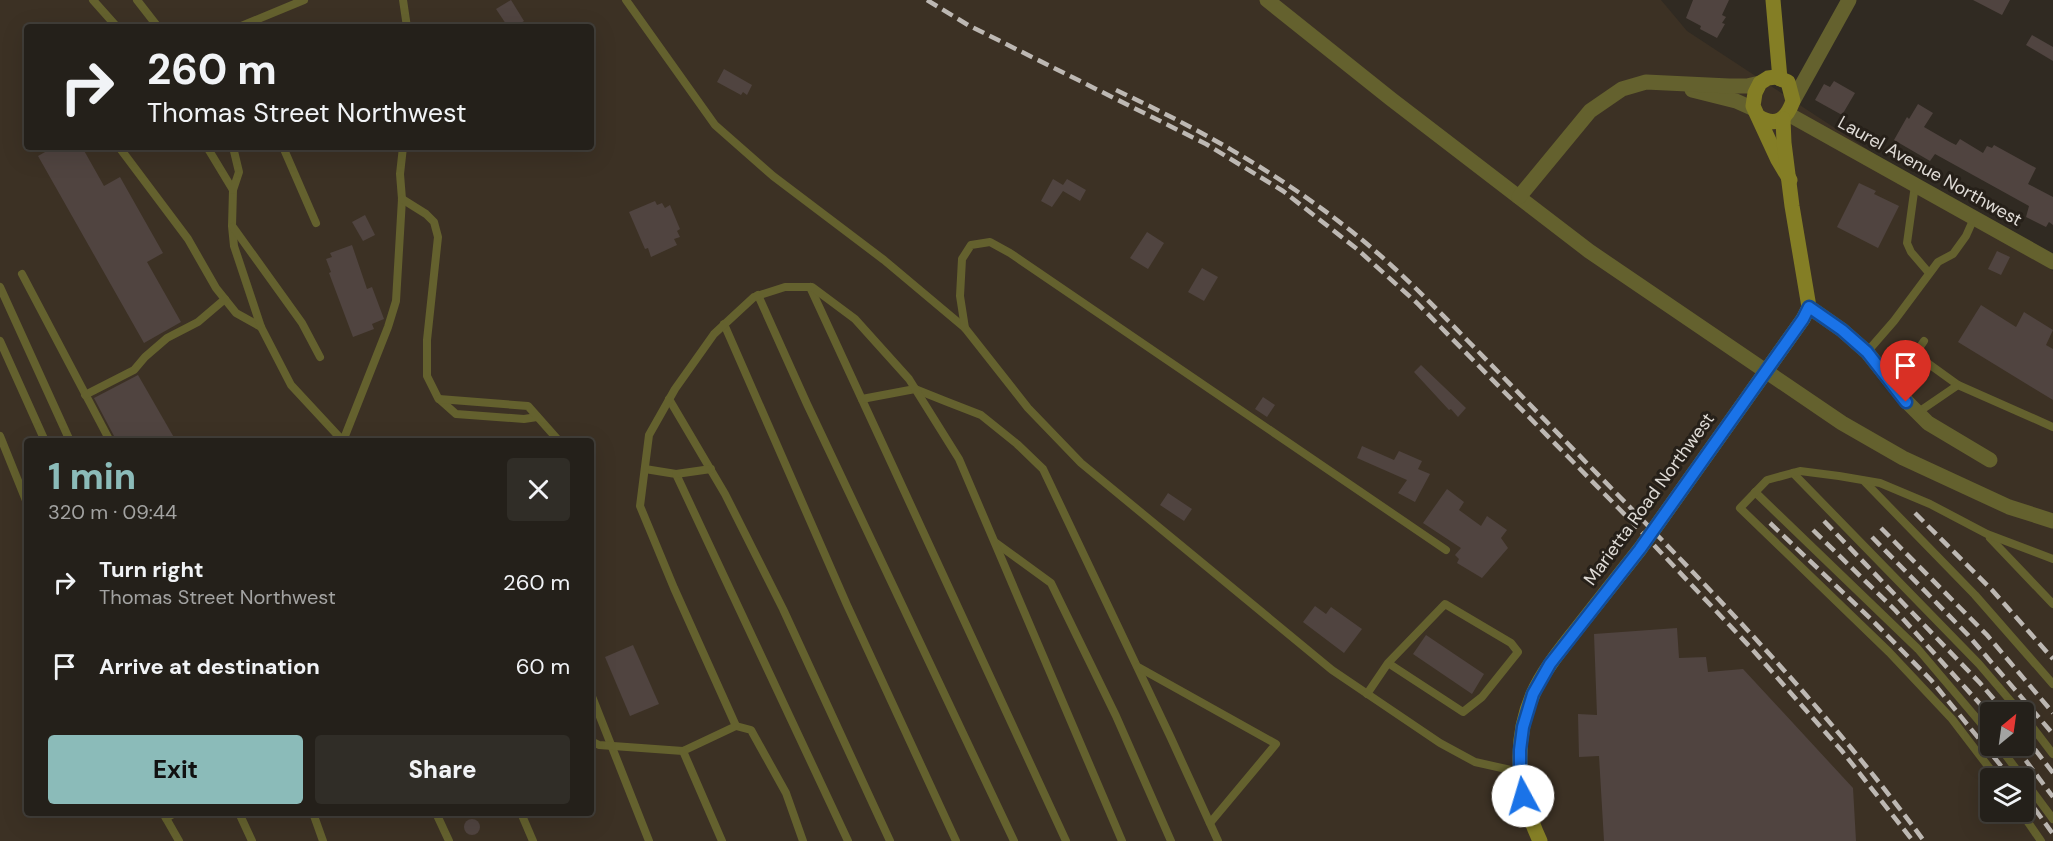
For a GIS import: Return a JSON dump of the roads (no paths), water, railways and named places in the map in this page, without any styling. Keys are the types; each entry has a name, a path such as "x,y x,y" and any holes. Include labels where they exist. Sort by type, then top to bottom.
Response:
{"street":[{"path":"1267,0 1588,251 1842,423 1924,468 2009,507 2053,521"},
{"path":"1773,0 1776,43 1774,80 1788,111"},
{"path":"1849,0 1788,111 1784,144 1806,313 1842,330 1867,352 1906,402 1928,423 1990,460"},
{"path":"1519,197 1590,111 1622,89 1646,82 1747,86 1810,70"},
{"path":"1774,80 1755,93 1757,113 1778,160 1790,180"},
{"path":"1684,85 1694,92 1736,101 1771,122 1788,111"},
{"name":"Laurel Avenue Northwest","path":"1788,111 2053,262"},
{"name":"Marietta Road Northwest","path":"1540,841 1526,807 1520,772 1523,727 1533,694 1550,664 1640,549 1806,313"}],"lane":[{"path":"93,0 114,24"},
{"path":"137,0 156,24"},
{"path":"246,24 301,0"},
{"path":"403,0 407,24"},
{"path":"626,0 715,125 773,176 884,260 965,328 1028,408 1081,463 1314,657 1366,694 1440,743 1475,762 1520,772"},
{"path":"122,150 188,239 216,288 236,313 261,327"},
{"path":"209,150 233,190"},
{"path":"234,150 239,172 233,190 234,246 261,327 291,385 340,438"},
{"path":"284,150 316,222"},
{"path":"344,438 396,301 403,150"},
{"path":"1916,185 1907,243 1911,252 1929,273"},
{"path":"402,199 434,222 438,237 427,340 427,376 438,398 456,414 524,419 537,417"},
{"path":"1867,352 1938,262 1953,254 1966,236 1974,218"},
{"path":"232,226 302,323 320,357"},
{"path":"965,328 960,296 962,259 970,245 990,242 1010,253 1446,550"},
{"path":"22,274 108,438"},
{"path":"0,287 69,438"},
{"path":"736,726 640,506 649,435 669,399 714,334 724,324 758,295 785,287 810,287 855,319 909,379 959,459 1122,841"},
{"path":"810,287 1066,841"},
{"path":"758,295 807,405 1014,841"},
{"path":"85,395 134,370 167,338 198,322 225,299"},
{"path":"724,324 847,605 956,841"},
{"path":"0,341 44,438"},
{"path":"1924,341 1915,354 1958,385 2053,427"},
{"path":"1917,413 1958,385"},
{"path":"862,399 915,389 981,415 1043,469 1218,841"},
{"path":"438,398 528,406 556,438"},
{"path":"669,399 725,494 783,609 890,841"},
{"path":"0,436 24,496"},
{"path":"645,469 676,474 711,470"},
{"path":"1989,768 1952,719 1889,652 1740,508 1767,480 1800,471 1863,480 1880,483 1930,504 1987,534 2053,559"},
{"path":"1793,473 1979,664 2011,702"},
{"path":"676,474 848,841"},
{"path":"1863,480 1975,595 2053,684"},
{"path":"1755,492 1918,649 1980,722"},
{"path":"1987,534 2053,604"},
{"path":"994,542 1051,583 1116,716 1171,841"},
{"path":"1366,694 1388,663 1445,603 1511,643 1518,651 1482,697 1463,712 1388,663"},
{"path":"1137,667 1276,744 1210,823"},
{"path":"594,701 649,841"},
{"path":"594,742 599,745 682,751 736,726 751,730 786,793 803,841"},
{"path":"2034,729 2053,754"},
{"path":"682,751 722,841"},
{"path":"2007,756 2053,819"},
{"path":"166,816 178,841"},
{"path":"240,816 252,841"},
{"path":"314,816 323,841"},
{"path":"437,816 449,841"},
{"path":"522,816 532,841"},
{"path":"2028,822 2041,841"}],"railway":[{"path":"927,0 968,25 1206,144 1283,191 1357,249 1417,303 1635,525 1751,648 1842,751 1913,841"},
{"path":"1116,90 1206,135 1263,169 1319,206 1394,267 1737,619 1815,705 1924,841"},
{"path":"1915,513 1992,590 2053,659"},
{"path":"1824,521 1996,702"},
{"path":"1770,523 1931,680 2003,768"},
{"path":"1881,528 1987,635 2053,713"},
{"path":"1813,530 1895,610 1980,704"},
{"path":"1872,537 1968,635 2053,734"},
{"path":"2034,748 2053,773"},
{"path":"2022,756 2053,797"},
{"path":"2034,808 2053,834"}]}
